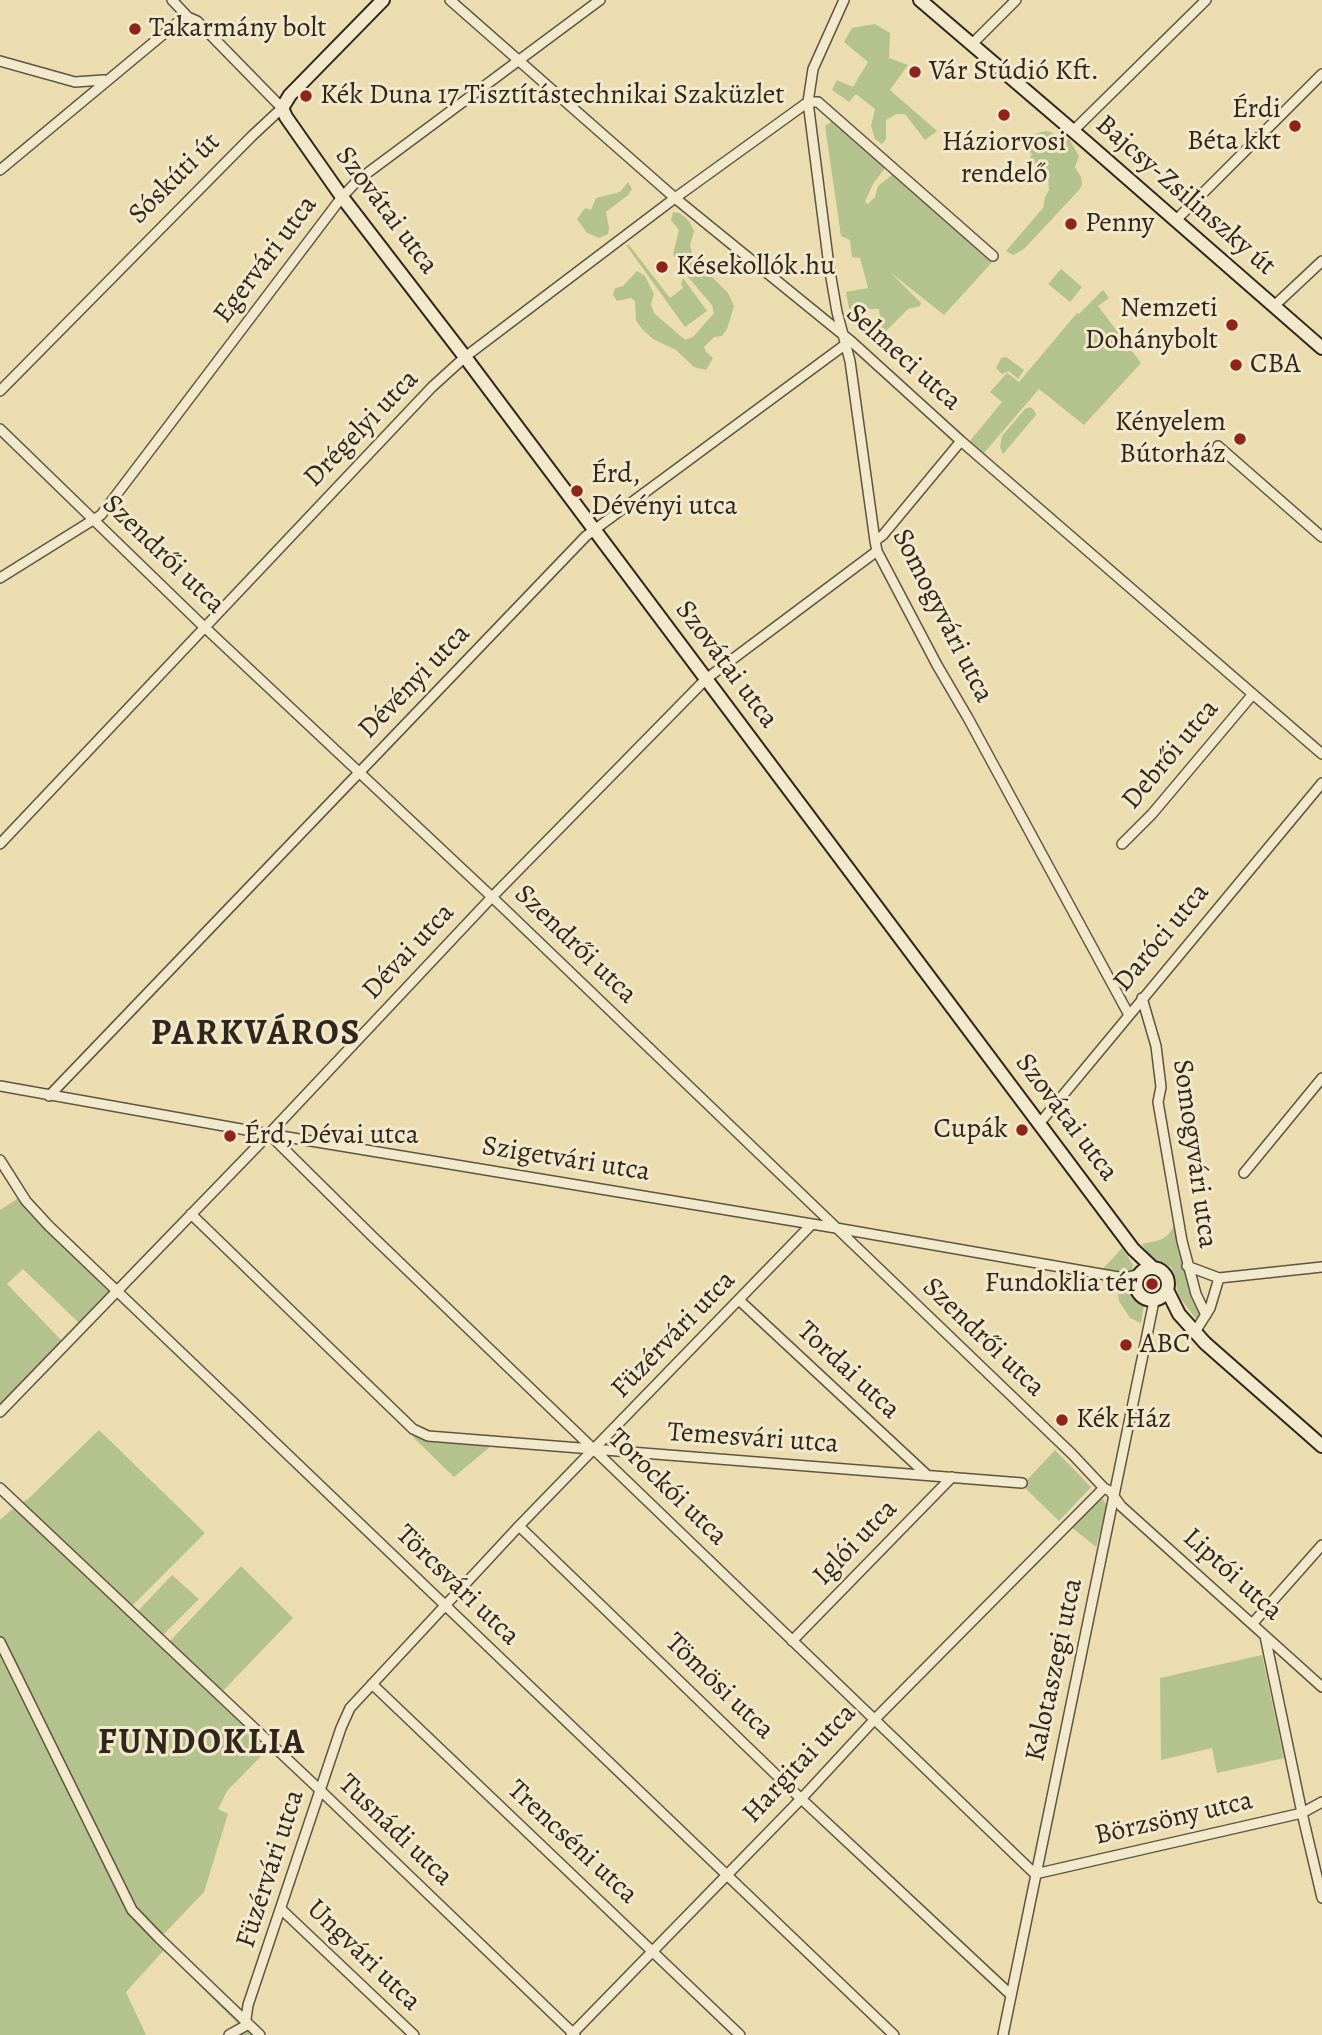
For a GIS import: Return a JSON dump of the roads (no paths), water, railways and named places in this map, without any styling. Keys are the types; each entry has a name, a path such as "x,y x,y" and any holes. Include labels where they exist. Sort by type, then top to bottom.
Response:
{"street":[{"path":"172,0 188,17 197,21 282,108"},
{"name":"Sóskúti út","path":"0,391 242,145 282,108 295,90 383,0"},
{"name":"Selmeci utca","path":"450,0 675,198 846,340 1322,754"},
{"name":"Egervári utca","path":"0,578 95,521 342,197 358,180 600,0"},
{"name":"Somogyvári utca","path":"844,0 813,69 808,102 829,266 853,381 874,541 1129,1015"},
{"name":"Bajcsy-Zsilinszky út","path":"920,0 1322,348"},
{"path":"972,44 1016,0"},
{"path":"1073,131 1206,0"},
{"path":"0,170 107,79 178,22 188,17"},
{"path":"0,61 75,82 107,79"},
{"path":"1175,221 1322,74"},
{"path":"808,102 818,102 993,256"},
{"name":"Drégelyi utca","path":"0,844 432,387 466,357 675,198 808,102"},
{"name":"Szovátai utca","path":"282,108 342,197 466,357 1133,1249"},
{"path":"1274,306 1322,261"},
{"name":"Dévényi utca","path":"49,1096 357,771 593,530 846,340"},
{"name":"Szendrői utca","path":"0,429 1115,1496"},
{"path":"874,541 883,535 961,441"},
{"path":"1218,446 1322,537"},
{"name":"Dévai utca","path":"0,1412 269,1134 492,897 706,679 877,551"},
{"name":"Debrői utca","path":"1122,844 1152,814 1253,694"},
{"name":"Daróci utca","path":"1039,1124 1322,783"},
{"name":"Somogyvári utca","path":"1142,998 1156,1046 1161,1087 1158,1102 1187,1266 1206,1315"},
{"path":"1244,1173 1322,1078"},
{"name":"Szigetvári utca","path":"0,1086 269,1134 1138,1280"},
{"name":"Torockói utca","path":"269,1134 1035,1874"},
{"name":"Törcsvári utca","path":"0,1160 26,1201 116,1290 894,2035"},
{"name":"Temesvári utca","path":"191,1214 413,1429 437,1438 1022,1483"},
{"name":"Füzérvári utca","path":"247,2021 248,2006 346,1714 519,1526 813,1224"},
{"path":"1133,1249 1167,1277 1157,1297"},
{"path":"1133,1249 1139,1294 1157,1297 1179,1314 1195,1332 1322,1446"},
{"path":"1187,1266 1219,1278 1322,1267"},
{"path":"1138,1280 1153,1268"},
{"path":"1195,1332 1213,1300 1219,1278"},
{"name":"Kalotaszegi utca","path":"1003,2035 1150,1314 1157,1297"},
{"name":"Tordai utca","path":"739,1300 927,1475"},
{"name":"Iglói utca","path":"792,1641 952,1477"},
{"name":"Tusnádi utca","path":"0,1488 573,2034"},
{"name":"Hargitai utca","path":"573,2034 802,1799 874,1719 1104,1488"},
{"name":"Liptói utca","path":"1115,1496 1121,1506 1322,1687"},
{"name":"Tömösi utca","path":"519,1526 802,1799 1011,1995"},
{"path":"1253,1623 1322,1545"},
{"path":"1265,1635 1322,1898"},
{"path":"0,1642 132,1910 260,2035"},
{"name":"Trencséni utca","path":"372,1684 740,2035"},
{"name":"Börzsöny utca","path":"1035,1874 1302,1813 1322,1802"},
{"name":"Ungvári utca","path":"282,1910 414,2035"},
{"path":"229,2035 245,2026 247,2021"}],"place":[{"name":"Takarmány bolt","path":"135,29"},
{"name":"Vár Stúdió Kft.","path":"915,72"},
{"name":"Kék Duna 17 Tisztítástechnikai Szaküzlet","path":"306,96"},
{"name":"Háziorvosi rendelő","path":"1004,115"},
{"name":"Érdi Béta kkt","path":"1295,126"},
{"name":"Penny","path":"1071,224"},
{"name":"Késekollók.hu","path":"662,267"},
{"name":"Nemzeti Dohánybolt","path":"1232,325"},
{"name":"CBA","path":"1236,365"},
{"name":"Kényelem Bútorház","path":"1240,439"},
{"name":"Érd, Dévényi utca","path":"577,491"},
{"name":"Cupák","path":"1022,1130"},
{"name":"Érd, Dévai utca","path":"230,1136"},
{"name":"Fundoklia tér","path":"1152,1284"},
{"name":"ABC","path":"1126,1345"},
{"name":"Kék Ház","path":"1062,1420"}],"district":[{"name":"PARKVÁROS","path":"256,1035"},
{"name":"FUNDOKLIA","path":"202,1744"}]}
